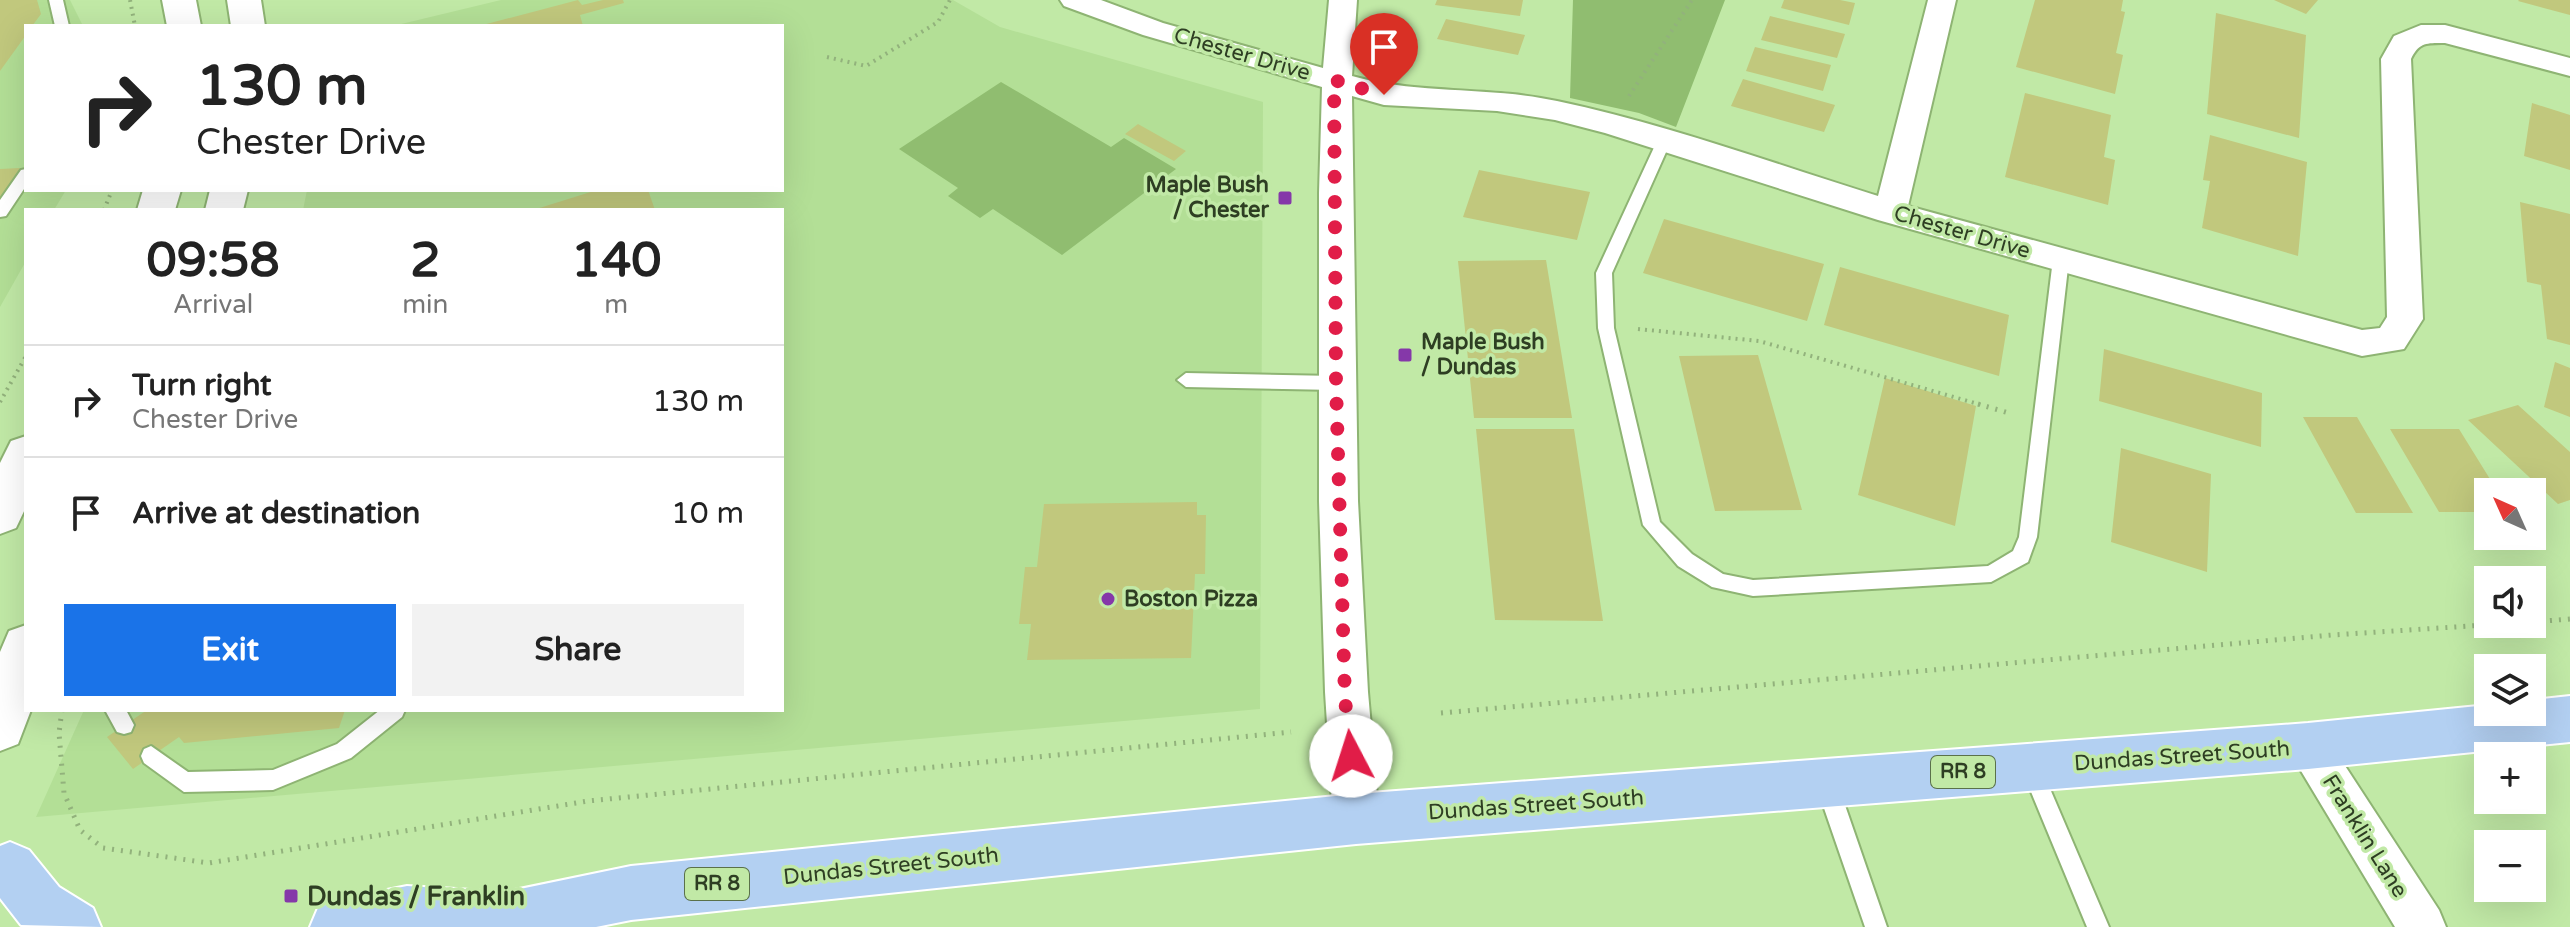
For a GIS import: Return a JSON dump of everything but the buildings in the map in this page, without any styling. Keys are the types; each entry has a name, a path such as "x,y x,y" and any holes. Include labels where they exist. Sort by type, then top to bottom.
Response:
{"main road":[{"path":"179,0 184,24"},
{"path":"244,0 248,24"},
{"path":"0,515 15,462"},
{"path":"0,728 24,652"},
{"name":"Dundas Street South","path":"337,927 407,913 499,923 629,904 1356,819 2308,746 2570,719"},
{"path":"5,860 17,899 15,927"},
{"path":"5,860 40,906 74,927"}],"street":[{"name":"Chester Drive","path":"1074,0 1153,29 1384,95 1497,101 1555,110 1614,125 1890,212 2362,343 2391,340 2405,319 2396,59 2404,42 2421,34 2445,34 2570,67"},
{"path":"1343,0 1334,80 1336,383 1345,699 1356,819"},
{"path":"1890,212 1942,0"},
{"name":"Franklin Lane","path":"2308,746 2422,927"}],"lane":[{"path":"56,0 62,24"},
{"path":"1664,141 1604,273 1606,328 1652,525 1685,560 1719,581 1753,588 1991,574 2021,556 2025,547 2061,259"},
{"path":"0,212 24,177"},
{"path":"1186,380 1336,383"},
{"path":"151,756 184,782 273,780 344,751 393,712"},
{"path":"2031,767 2098,927"},
{"path":"1826,783 1876,927"}],"path":[{"path":"130,0 135,24"},
{"path":"827,57 866,66 938,22 950,0"},
{"path":"1614,125 1638,78 1692,0"},
{"path":"1606,328 1672,331 1759,341 2041,422"},
{"path":"0,402 24,360"},
{"path":"2546,621 2570,619"},
{"path":"1441,713 2332,635 2474,626"},
{"path":"62,712 59,733 64,793 80,830 103,848 209,863 588,801 1291,732"}],"shaded area":[{"path":"0,0 70,0 82,24 24,24 24,192 65,192 55,208 24,208 24,265 0,307"},
{"path":"501,0 953,0 1000,27 1263,102 1260,709 36,817 83,712 784,712 784,208 303,208 307,192 784,192 784,24 401,24"},
{"path":"1573,0 1725,0 1676,127 1639,113 1570,98"},
{"path":"1001,82 1111,147 1124,138 1176,169 1062,255 993,209 980,218 948,196 958,188 899,149"}],"place":[{"name":"Maple Bush / Chester","path":"1285,198"},
{"name":"Maple Bush / Dundas","path":"1405,355"},
{"name":"Boston Pizza","path":"1108,599"},
{"name":"Dundas / Franklin","path":"291,896"}],"route":[{"path":"1351,756 1345,699 1336,383 1334,80 1384,95"}]}
